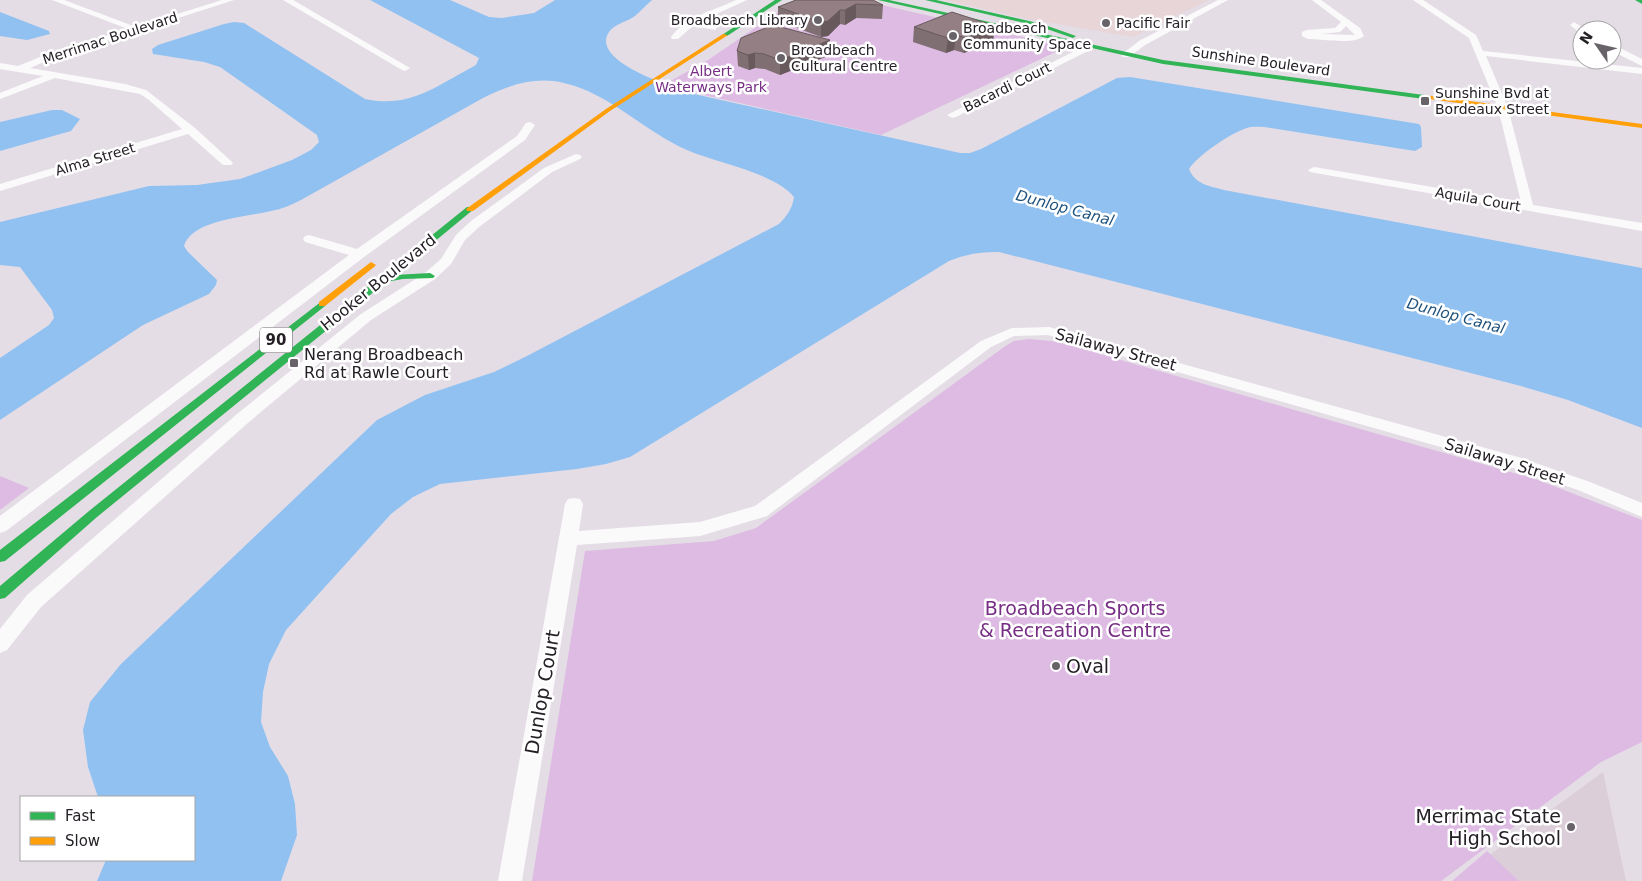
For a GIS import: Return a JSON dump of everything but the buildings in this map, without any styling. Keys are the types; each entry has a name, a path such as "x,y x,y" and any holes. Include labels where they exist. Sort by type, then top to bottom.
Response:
{"main road":[{"name":"Hooker Boulevard","path":"0,594 93,514 406,259 494,190 695,40 760,0"},
{"path":"695,40 709,37 769,0"},
{"name":"Hooker Boulevard","path":"565,126 658,78 779,0"},
{"name":"Sunshine Boulevard","path":"881,0 1089,47 1130,52"},
{"name":"Sunshine Boulevard","path":"911,0 1073,36 1185,66 1501,104 1642,118"},
{"path":"928,0 1046,26 1073,36"},
{"path":"1638,0 1642,2"},
{"name":"Sunshine Boulevard","path":"1501,104 1642,126"},
{"path":"406,259 430,276"},
{"name":"Hooker Boulevard","path":"0,557 377,261"},
{"path":"381,280 409,275 430,276"}],"street":[{"path":"56,0 135,29"},
{"name":"Merrimac Boulevard","path":"20,69 37,61 230,0"},
{"path":"287,0 405,68"},
{"path":"676,37 692,24 709,14 743,0"},
{"path":"1130,52 1224,0"},
{"path":"1316,0 1357,30 1360,36 1355,38 1316,38 1305,34 1337,30 1345,22"},
{"path":"1417,0 1473,37 1481,52 1501,104 1528,207"},
{"path":"692,24 713,28"},
{"name":"Bacardi Court","path":"952,115 1089,47"},
{"path":"1481,52 1642,71"},
{"path":"1622,52 1642,63"},
{"path":"0,66 126,87 143,92 153,98 228,163"},
{"path":"0,96 54,75"},
{"name":"Hooker Boulevard","path":"0,526 358,254 521,138 530,125"},
{"name":"Alma Street","path":"0,188 191,130"},
{"name":"Hooker Boulevard","path":"0,644 34,601 243,418 366,317 430,276 446,261 460,238 475,224 548,170 576,157"},
{"name":"Aquila Court","path":"1314,170 1642,227"},
{"path":"309,239 358,254"},
{"name":"Sailaway Street","path":"569,539 700,529 761,511 986,344 1012,332 1049,331 1512,460 1584,486 1642,510"},
{"name":"Dunlop Court","path":"510,881 574,504"}],"shaded area":[{"name":"Pacific Fair","path":"944,0 1209,0 1133,37 1027,19"},
{"name":"Merrimac State High School","path":"1603,772 1626,881 1454,881"}],"green space":[{"name":"Albert Waterways Park","path":"796,0 860,0 1066,47 881,135 695,93 665,84 708,60"},
{"name":"Broadbeach Sports & Recreation Centre","path":"1029,339 1051,341 1072,346 1535,479 1642,520 1642,742 1601,762 1441,881 532,881 585,551 714,541 756,528 1004,347 1014,341"},
{"path":"0,476 29,488 0,510"},
{"path":"1487,851 1519,881 1452,881"}],"water":[{"name":"Dunlop Canal","path":"370,0 450,0 489,17 502,18 534,13 555,0 652,0 635,16 611,29 606,43 611,54 637,72 694,94 960,153 970,153 981,149 1117,78 1130,77 1419,124 1421,127 1422,147 1415,151 1271,128 1250,127 1233,134 1215,145 1189,169 1199,181 1208,186 1224,190 1642,268 1642,428 1568,400 1521,386 999,252 961,257 949,261 630,457 606,464 577,469 440,484 413,497 391,514 286,630 269,664 263,692 261,722 270,747 288,776 295,804 297,835 281,881 97,881 106,861 195,861 195,796 98,796 88,767 83,730 90,702 121,664 377,420 425,395 494,372 525,357 779,224 787,215 794,197 785,188 773,181 745,169 687,150 656,133 612,104 580,88 553,81 522,83 483,98 294,204 222,221 198,230 189,237 184,246 217,280 216,285 209,294 143,325 0,420 0,358 49,325 54,318 52,310 20,267 0,265 0,222 149,186 197,185 240,179 292,160 311,150 319,142 317,135 220,67 204,62 153,54 152,49 158,45 224,24 244,23 365,99 381,101 396,101 423,93 476,65 479,58"},
{"path":"0,12 49,31 50,34 27,40 0,36"},
{"path":"52,110 62,110 80,119 71,131 0,151 0,122"}],"traffic: fast":[{"path":"725,35 779,0"},
{"path":"881,0 1163,62 1424,97"},
{"path":"928,0 1040,25 1073,36"},
{"path":"1638,0 1642,2"},
{"path":"0,594 93,514 470,209"},
{"path":"381,280 403,276 430,276"},
{"path":"0,557 322,304"}],"traffic: slow":[{"path":"470,209 608,110 725,35"},
{"path":"1424,97 1642,126"},
{"path":"322,304 371,265"}],"place":[{"name":"Broadbeach Library","path":"818,20"},
{"name":"Pacific Fair","path":"1106,23"},
{"name":"Broadbeach Community Space","path":"953,36"},
{"name":"Broadbeach Cultural Centre","path":"781,58"},
{"name":"Sunshine Bvd at Bordeaux Street","path":"1425,101"},
{"name":"Nerang Broadbeach Rd at Rawle Court","path":"294,363"},
{"name":"Oval","path":"1056,666"},
{"name":"Merrimac State High School","path":"1571,827"}]}
